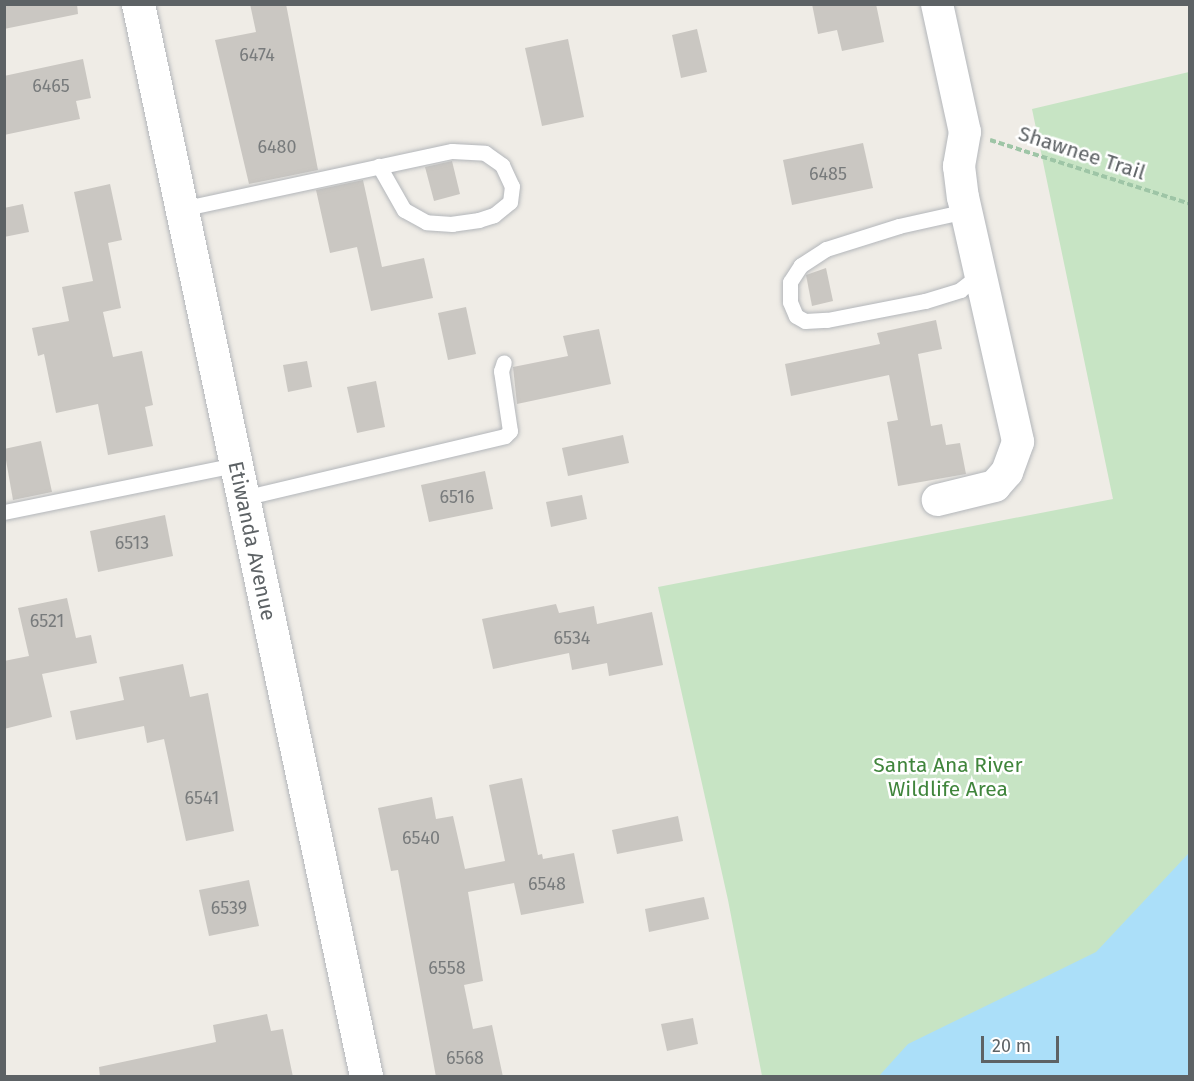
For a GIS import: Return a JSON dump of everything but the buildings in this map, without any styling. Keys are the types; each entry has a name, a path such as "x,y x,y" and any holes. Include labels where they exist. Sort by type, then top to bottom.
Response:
{"street":[{"name":"Etiwanda Avenue","path":"138,4 366,1077"},
{"path":"938,4 965,132 959,166 966,211 1018,442 1008,472 994,486 938,500"}],"lane":[{"path":"181,208 380,166 452,151 485,153 502,165 512,186 510,202 494,215 479,220 452,224 426,222 404,210 380,166"},
{"path":"966,211 898,226 826,249 801,265 790,282 790,303 796,316 805,321 827,320 925,301 960,290 979,275"},
{"path":"243,498 505,436 510,431 501,371 504,362"},
{"path":"4,512 236,465"}],"path":[{"name":"Shawnee Trail","path":"965,132 1190,204"}],"green space":[{"name":"Santa Ana River Wildlife Area","path":"1189,72 1189,1076 762,1076 728,900 658,587 1113,499 1032,109"}],"water":[{"path":"1189,853 1189,1076 879,1076 908,1044 1096,952"}]}
